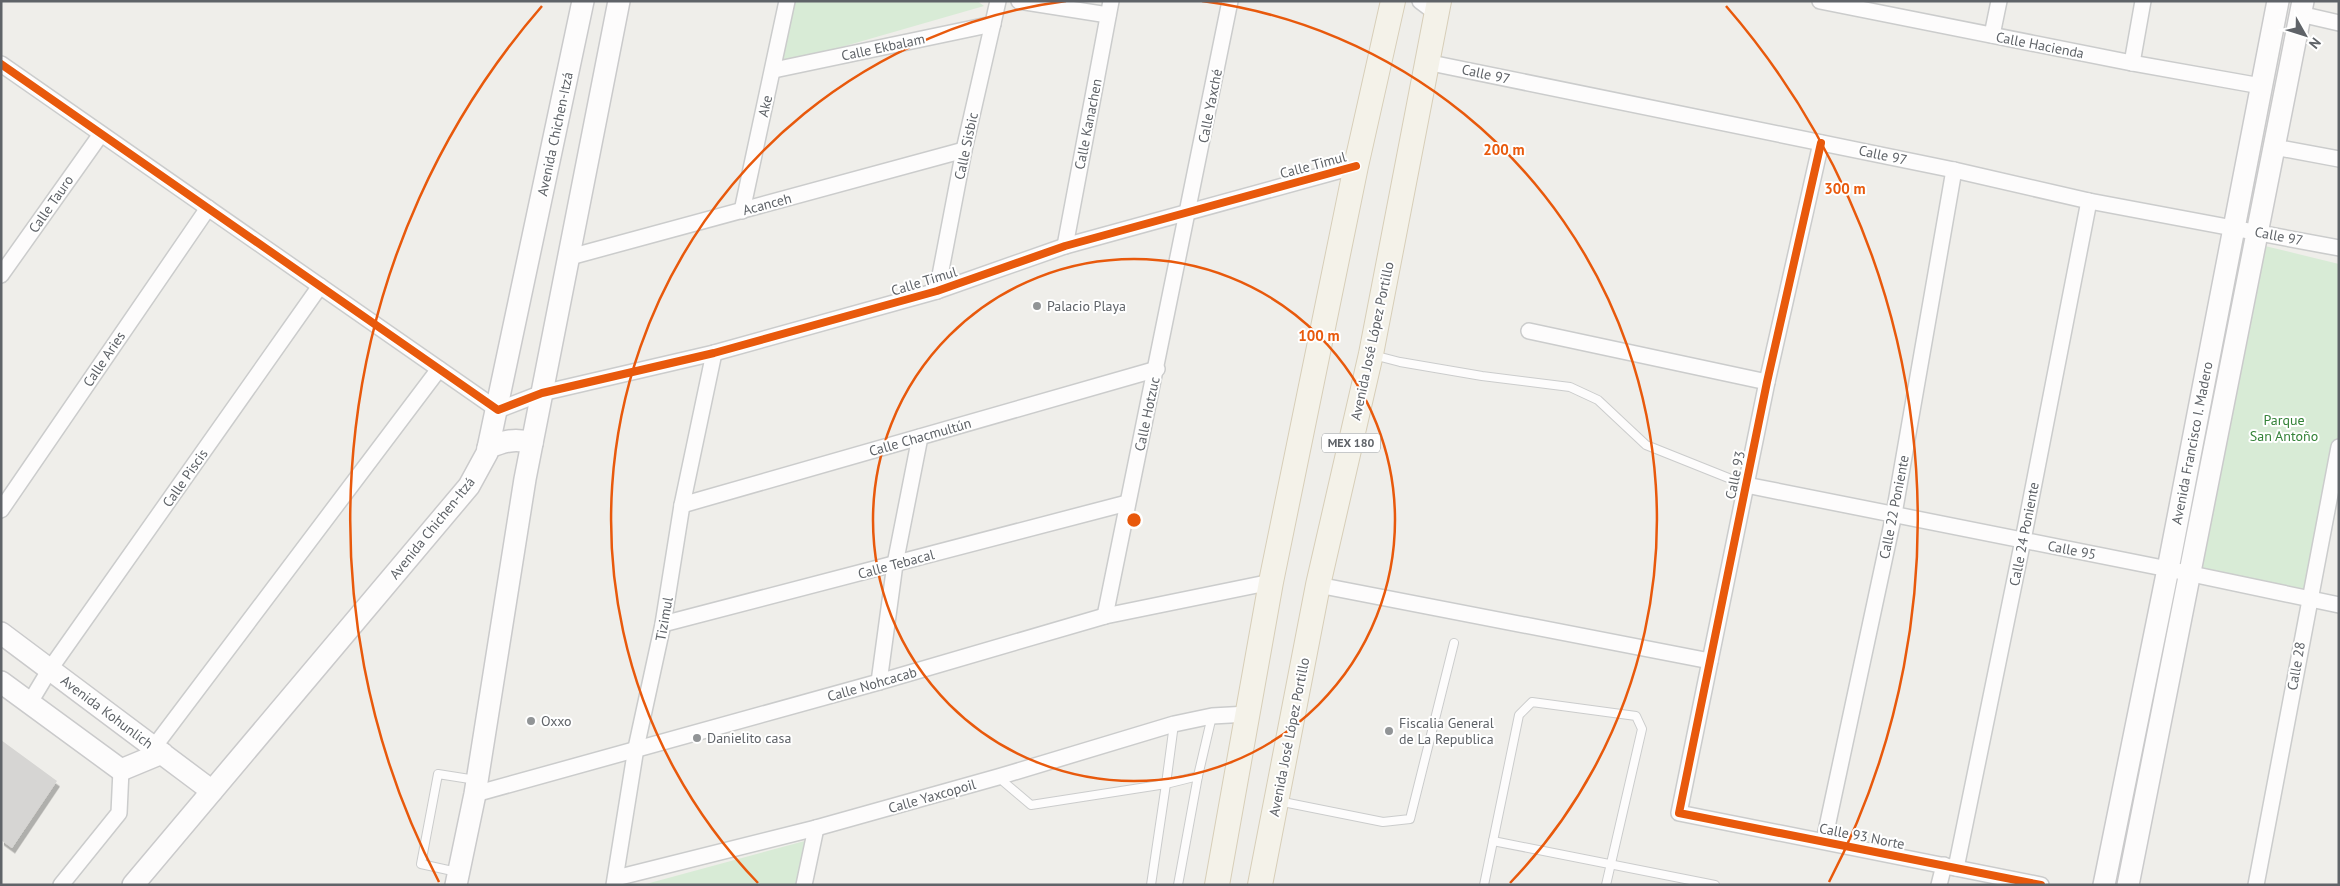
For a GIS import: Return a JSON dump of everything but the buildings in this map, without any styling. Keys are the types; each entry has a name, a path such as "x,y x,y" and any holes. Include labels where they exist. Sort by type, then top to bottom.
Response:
{"main road":[{"name":"Avenida Chichen-Itzá","path":"134,885 469,486 488,448 498,410 583,1"},
{"path":"458,878 477,787 532,443 619,1"},
{"name":"MEX 180","path":"1217,885 1271,582 1356,166 1393,1"},
{"name":"Avenida Francisco I. Madero","path":"2104,885 2168,569 2278,1"},
{"name":"Avenida José López Portillo","path":"1260,885 1318,585 1371,354 1426,62 1432,5"},
{"name":"Avenida Francisco I. Madero","path":"2128,885 2301,8"},
{"path":"488,448 504,441 520,439 532,443"},
{"name":"Avenida Kohunlich","path":"1,632 212,791"},
{"path":"1,682 121,770 158,750"}],"street":[{"name":"Ake","path":"742,211 788,1"},
{"path":"1019,1 1109,8"},
{"name":"Calle Yaxché","path":"1189,211 1230,1"},
{"name":"Calle Hacienda","path":"1820,1 1864,6 1992,35 2261,86"},
{"path":"1992,35 1999,1"},
{"path":"2132,63 2142,1"},
{"name":"Calle Sisbic","path":"938,291 964,150 993,24 993,4"},
{"name":"Calle Kanachen","path":"1065,246 1109,8"},
{"path":"2301,8 2339,23"},
{"name":"Calle Ekbalam","path":"774,70 993,24"},
{"name":"Calle 97","path":"1426,62 1954,170 2089,201 2339,248"},
{"path":"1,64 498,410"},
{"name":"Calle Tauro","path":"1,275 101,134"},
{"name":"Calle 93","path":"1679,813 1767,382 1821,143"},
{"path":"2274,147 2339,160"},
{"name":"Acanceh","path":"570,257 964,150"},
{"name":"Calle Timul","path":"498,410 542,394 714,353 938,291 1065,246 1356,166"},
{"name":"Calle 22 Poniente","path":"1824,841 1894,514 1954,170"},
{"name":"Calle 24 Poniente","path":"1940,885 1950,866 2023,540 2089,201"},
{"name":"Calle Aries","path":"1,510 208,208"},
{"name":"Calle Hotzuc","path":"1106,616 1127,503 1157,369 1189,211"},
{"name":"Calle Piscis","path":"29,704 50,669 320,286"},
{"path":"1529,331 1767,382"},
{"name":"Tizimul","path":"624,881 636,748 664,624 682,505 714,353"},
{"path":"158,750 439,369"},
{"name":"Calle Chacmultún","path":"682,505 1157,369"},
{"path":"880,682 896,564 920,437"},
{"name":"Calle 28","path":"2256,885 2308,600 2339,447"},
{"name":"Calle 95","path":"1746,485 2339,605"},
{"name":"Calle Tebacal","path":"664,624 1127,503"},
{"name":"Calle Nohcacab","path":"477,787 636,748 880,682 1106,616 1271,582"},
{"path":"1318,585 1710,662"},
{"name":"Calle Yaxcopoil","path":"624,881 998,777 1174,724 1212,716 1248,714"},
{"path":"60,885 119,813 121,770"},
{"name":"Calle 93 Norte","path":"1679,813 2041,885"},
{"path":"804,885 816,828"}],"lane":[{"path":"1371,354 1400,362 1570,387 1598,400 1646,445 1746,485"},
{"path":"1276,801 1383,822 1410,819 1454,643"},
{"path":"1484,885 1519,715 1532,702 1636,716 1642,729 1606,885"},
{"path":"1178,885 1198,776 1212,716"},
{"path":"1151,885 1174,724"},
{"path":"458,878 421,864 438,774 477,787"},
{"path":"998,777 1031,805 1166,784 1198,776"},
{"path":"1493,841 1612,863 1715,885"}],"green space":[{"path":"793,1 977,1 984,6 779,65"},
{"name":"Parque San Antoño","path":"2265,246 2339,264 2339,433 2306,598 2201,571"},
{"path":"812,839 798,885 646,884"}],"cycle path":[{"path":"1,64 498,410 542,393 714,353 937,291 1065,246 1356,166"},
{"path":"1821,143 1767,382 1679,813 2041,885"}],"place":[{"name":"Palacio Playa","path":"1037,306"},
{"name":"Oxxo","path":"531,721"},
{"name":"Fiscalia General de La Republica","path":"1389,731"},
{"name":"Danielito casa","path":"697,738"}]}
